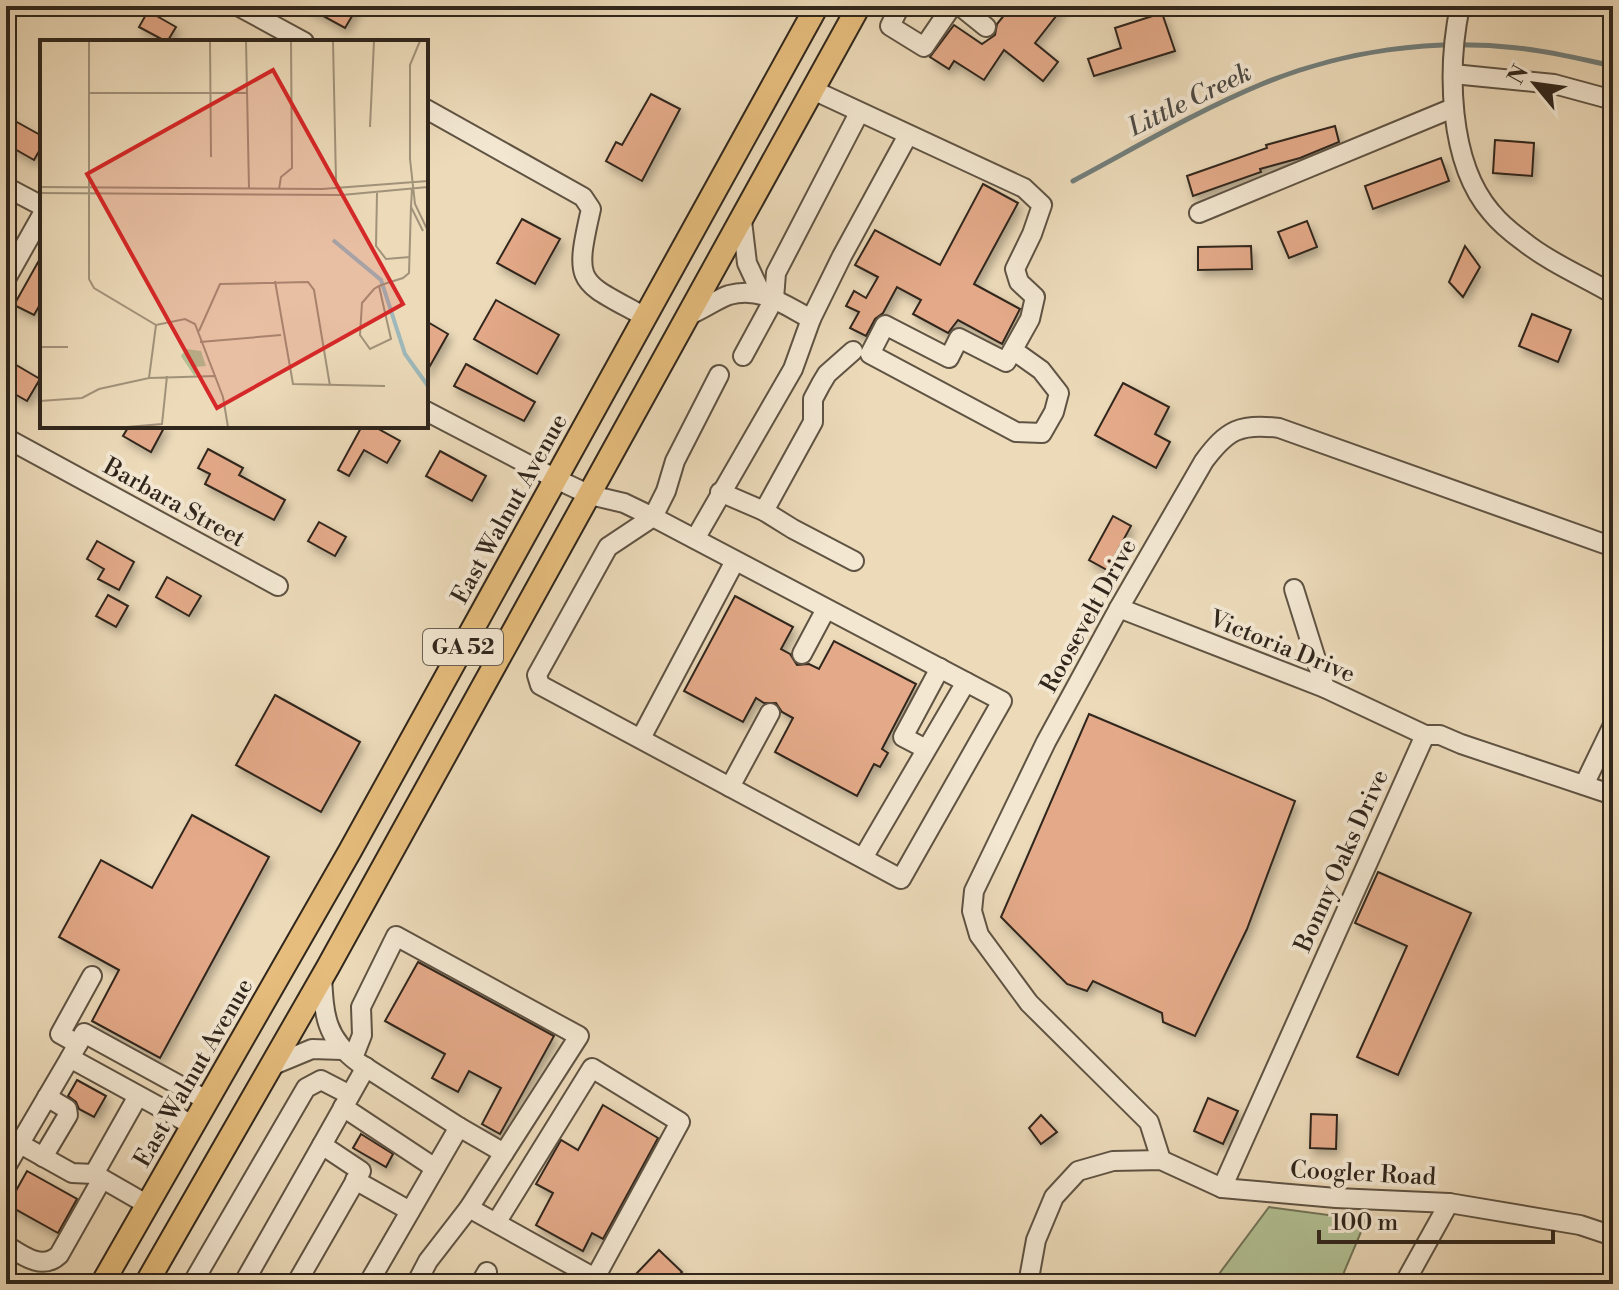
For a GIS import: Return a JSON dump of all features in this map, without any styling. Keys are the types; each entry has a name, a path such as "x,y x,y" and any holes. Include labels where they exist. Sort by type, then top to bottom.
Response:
{"main road":[{"name":"East Walnut Avenue","path":"102,1284 194,1126 556,479 817,6"},
{"name":"GA 52","path":"146,1284 322,976 859,6"}],"street":[{"path":"238,6 300,40"},
{"path":"900,6 890,26 924,47 952,6"},
{"path":"960,6 986,27"},
{"path":"1460,6 1456,24 1453,108 1461,147 1474,185 1491,212 1525,243 1613,294"},
{"path":"1453,74 1554,84 1613,100"},
{"path":"813,90 1024,188 1042,205 1015,269 1019,282 1035,297 1030,319 1006,362 959,338 949,358 885,325 870,354 1016,432 1042,433 1054,412 1059,393 1041,370 1013,350"},
{"path":"1199,213 1453,108"},
{"path":"428,110 583,197 591,209 580,260 583,274 591,287 645,317"},
{"path":"743,356 776,273 859,113"},
{"path":"695,539 793,369 811,319 908,135"},
{"path":"6,187 40,205"},
{"path":"6,279 40,219"},
{"path":"742,221 747,263 768,296"},
{"path":"689,315 731,294 768,296 811,319"},
{"path":"764,511 813,422 813,399 821,384 827,374 853,351"},
{"path":"793,369 821,384"},
{"path":"428,412 590,495 624,503 653,517 1002,701 901,879 540,685 537,675 608,547 653,517 666,491 675,461 719,375"},
{"name":"Roosevelt Drive","path":"1161,1160 1149,1122 1029,1003 979,935 972,911 974,891 980,877 1046,742 1119,608 1204,461 1220,439 1237,429 1260,426 1279,428 1613,547"},
{"name":"Barbara Street","path":"6,438 278,586"},
{"path":"720,492 764,511 854,561"},
{"path":"641,738 735,561"},
{"path":"1294,589 1325,688"},
{"name":"Victoria Drive","path":"1119,608 1325,688 1425,735"},
{"path":"802,654 826,609"},
{"path":"926,749 903,737 940,668"},
{"path":"863,858 966,682"},
{"path":"730,787 770,713"},
{"path":"1584,785 1613,725"},
{"path":"1425,735 1440,735 1613,795"},
{"name":"Bonny Oaks Drive","path":"1222,1188 1425,735"},
{"path":"243,1284 346,1101 362,1035 361,1007 396,936 579,1036 469,1208 428,1261 416,1284"},
{"path":"92,976 60,1034 74,1051 138,1096 194,1126"},
{"path":"322,976 324,1015 328,1028 354,1059 504,1153"},
{"path":"6,1167 84,1033 208,1101"},
{"path":"469,1208 595,1278 680,1122 592,1068 586,1056 572,1047"},
{"path":"271,1066 312,1049 354,1059"},
{"path":"496,1223 592,1068"},
{"path":"192,1284 306,1088 321,1080 435,1168"},
{"path":"6,1245 30,1259 45,1263 59,1255 138,1096"},
{"path":"43,1157 68,1115 67,1109 47,1097"},
{"path":"368,1284 459,1127"},
{"path":"20,1144 72,1173 98,1177 148,1205"},
{"path":"296,1284 361,1171 322,1145"},
{"path":"1028,1284 1036,1240 1054,1197 1078,1171 1113,1161 1161,1160"},
{"name":"Coogler Road","path":"1161,1160 1222,1188 1336,1198 1449,1203 1580,1225 1613,1236"},
{"path":"355,1180 410,1211"},
{"path":"1404,1284 1449,1203"}],"green space":[{"path":"1269,1207 1366,1220 1342,1277 1352,1284 1219,1284 1216,1278"}],"building":[{"path":"305,6 358,6 345,28"},
{"path":"996,6 1064,6 1035,43 1058,62 1043,81 1004,50 984,80 954,61 949,69 930,57 954,25 982,44 995,35 997,24 1006,13"},
{"path":"148,11 176,27 168,40 163,40 139,27"},
{"path":"1162,13 1175,51 1094,76 1088,59 1121,48 1115,28"},
{"path":"651,94 680,109 642,181 606,161 616,142 622,145"},
{"path":"6,116 40,135 40,150 34,160 6,144"},
{"path":"1335,126 1339,142 1193,196 1187,176 1267,148 1266,145"},
{"path":"1495,140 1534,143 1532,176 1493,173"},
{"path":"1441,158 1449,181 1373,209 1365,186"},
{"path":"983,184 1018,203 974,284 1020,309 1002,344 958,320 948,333 913,314 921,300 897,287 866,336 850,328 859,312 846,306 854,291 866,298 878,277 855,265 875,230 940,265"},
{"path":"522,219 560,239 535,284 497,263"},
{"path":"1307,221 1317,247 1289,258 1278,232"},
{"path":"1251,246 1252,269 1198,270 1198,247"},
{"path":"1465,246 1480,267 1463,297 1449,282"},
{"path":"40,259 40,304 34,315 14,305"},
{"path":"496,300 559,335 537,374 474,339"},
{"path":"1532,314 1571,330 1558,362 1519,346"},
{"path":"428,322 448,334 428,369"},
{"path":"6,359 40,379 27,401 6,389"},
{"path":"466,364 535,402 524,421 454,386"},
{"path":"1123,383 1169,407 1155,434 1170,442 1156,468 1095,435"},
{"path":"128,428 164,428 151,452 123,436"},
{"path":"361,428 377,428 400,441 387,463 364,450 349,476 338,470"},
{"path":"208,449 243,468 239,475 285,500 274,520 205,484 210,474 198,468"},
{"path":"440,451 486,476 472,501 426,476"},
{"path":"1113,516 1131,526 1107,570 1089,560"},
{"path":"319,522 346,537 335,556 308,541"},
{"path":"97,541 134,562 119,590 98,579 104,569 87,559"},
{"path":"167,577 201,596 189,616 156,597"},
{"path":"108,595 128,606 116,627 96,616"},
{"path":"735,596 793,627 781,649 790,654 797,665 809,664 819,669 834,641 916,684 882,749 888,753 880,767 874,764 857,796 775,752 793,718 782,712 776,703 764,703 756,698 743,722 684,691"},
{"path":"275,695 360,742 321,812 236,765"},
{"path":"1089,714 1295,801 1247,929 1195,1036 1163,1022 1162,1013 1093,981 1087,991 1067,984 1001,917"},
{"path":"192,815 269,857 160,1058 92,1021 119,970 59,937 101,860 152,888"},
{"path":"1378,872 1471,913 1398,1075 1357,1057 1407,946 1355,923"},
{"path":"418,962 554,1036 500,1134 482,1124 501,1088 469,1071 458,1092 432,1078 445,1054 385,1021"},
{"path":"77,1080 106,1096 94,1117 79,1109 68,1096"},
{"path":"1208,1098 1238,1111 1223,1144 1194,1131"},
{"path":"603,1105 658,1138 603,1239 592,1233 583,1251 536,1225 553,1193 536,1184 561,1140 578,1150"},
{"path":"1311,1114 1337,1115 1336,1149 1310,1148"},
{"path":"1041,1115 1057,1132 1041,1144 1029,1128"},
{"path":"361,1134 393,1154 386,1167 353,1148"},
{"path":"27,1171 77,1199 58,1233 8,1205"},
{"path":"659,1250 682,1272 670,1284 646,1284 636,1274"}],"waterway":[{"name":"Little Creek","path":"1073,181 1190,118 1262,84 1355,55 1420,46 1486,45 1542,51 1613,66"}]}
